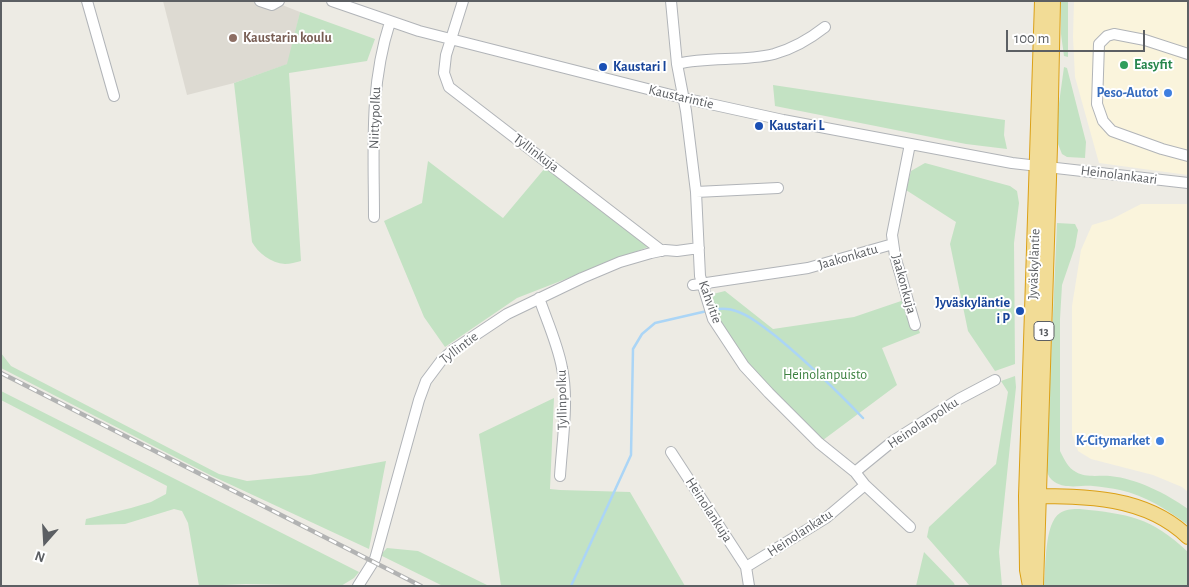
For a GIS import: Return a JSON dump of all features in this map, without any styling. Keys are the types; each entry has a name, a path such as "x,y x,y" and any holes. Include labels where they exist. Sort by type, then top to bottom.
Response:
{"highway":[{"name":"Jyväskyläntie","path":"1042,1 1043,166"},
{"name":"Jyväskyläntie","path":"1030,586 1027,570 1032,496 1043,166 1053,1"},
{"name":"Jyväskyläntie","path":"1032,496 1036,586"},
{"path":"1032,496 1108,499 1132,505 1160,516 1188,536"}],"street":[{"path":"86,1 114,96"},
{"path":"260,1 272,5 279,1"},
{"name":"Kaustarintie","path":"332,1 390,22 450,39 683,98 792,122 974,157 1043,166"},
{"name":"Tyllinkuja","path":"463,1 446,55 444,73 450,88 662,251"},
{"name":"Kahvitie","path":"671,1 677,64 696,192 700,276 697,284 707,302 713,319 744,366 769,394 819,443 855,472 910,527"},
{"name":"Niittypolku","path":"374,217 374,103 379,61 390,22"},
{"path":"677,64 709,59 773,54 800,42 825,27"},
{"path":"1188,54 1145,40 1114,34 1107,36 1099,44 1097,104 1103,121 1112,131 1188,156"},
{"name":"Jaakonkatu","path":"697,284 808,268 893,244 892,235 910,144"},
{"name":"Heinolankaari","path":"1043,166 1188,183"},
{"path":"696,192 778,188"},
{"name":"Jaakonkuja","path":"893,244 915,325"},
{"name":"Tyllintie","path":"358,586 371,567 382,538 419,400 426,381 437,365 453,350 507,314 582,278 620,262 651,253 699,248"},
{"name":"Tyllinpolku","path":"539,298 562,366 564,378 560,476"},
{"name":"Heinolanpolku","path":"855,472 915,426 995,380"},
{"name":"Heinolankuja","path":"672,452 746,567"},
{"name":"Heinolankatu","path":"746,567 826,518 865,484"},
{"path":"746,567 749,586"}],"shaded area":[{"name":"Kaustarin koulu","path":"163,1 272,1 300,12 288,64 234,83 187,95"},
{"path":"1074,1 1188,1 1188,175 1099,163 1075,77"},
{"path":"1141,204 1188,204 1188,492 1182,487 1153,475 1091,459 1078,451 1072,434 1072,306 1081,250 1092,225 1112,219"}],"green space":[{"path":"1061,1 1068,1 1068,57 1064,56 1061,34"},
{"path":"300,12 375,39 367,61 289,73 301,261 285,264 275,262 266,257 252,242 234,83 287,64"},
{"path":"1064,67 1067,68 1086,142 1085,158 1067,157 1062,154 1056,139 1056,125"},
{"path":"773,85 1005,120 1004,135 1007,149 966,144 775,106"},
{"path":"428,161 503,218 545,168 648,247 517,298 445,347 424,317 384,221 422,203"},
{"path":"925,163 1010,186 1017,191 1019,203 1014,243 1015,364 995,371 968,331 950,244 956,222 906,190 911,171"},
{"path":"1057,223 1075,224 1078,230 1075,247 1062,285 1060,319 1060,451 1068,466 1080,474 1110,476 1131,480 1170,498 1188,509 1188,525 1164,508 1147,499 1120,490 1093,486 1061,485 1049,477 1046,463"},
{"name":"Heinolanpuisto","path":"725,291 773,329 854,317 907,299 920,333 882,348 897,385 819,443 744,366 705,296"},
{"path":"1,353 11,366 219,474 247,481 310,475 386,461 369,549 212,476 1,368"},
{"path":"1015,376 1016,387 999,552 1002,586 970,586 927,537 929,527 996,464 1008,392 1001,381"},
{"path":"1,391 359,572 354,578 341,586 246,584 199,586 188,523 182,511 174,509 125,524 85,525 86,519 151,502 166,494 167,486 1,400"},
{"path":"554,398 550,489 630,492 685,586 501,586 479,434"},
{"path":"1072,509 1138,519 1150,524 1175,540 1188,552 1188,586 1044,586 1048,536 1051,526 1060,513"},
{"path":"387,548 418,551 489,586 443,586 380,555"},
{"path":"924,552 954,583 955,586 916,586"}],"waterway":[{"path":"713,310 733,310 758,323 800,357 863,418"},
{"path":"571,586 631,455 633,349 642,334 655,323 707,311"}],"railway":[{"path":"1,373 421,586"}],"place":[{"name":"Kaustarin koulu","path":"233,38"},
{"name":"Easyfit","path":"1124,65"},
{"name":"Kaustari I","path":"603,67"},
{"name":"Peso-Autot","path":"1168,93"},
{"name":"Kaustari L","path":"759,126"},
{"name":"Jyväskyläntie i P","path":"1020,311"},
{"name":"K-Citymarket","path":"1160,441"}]}
